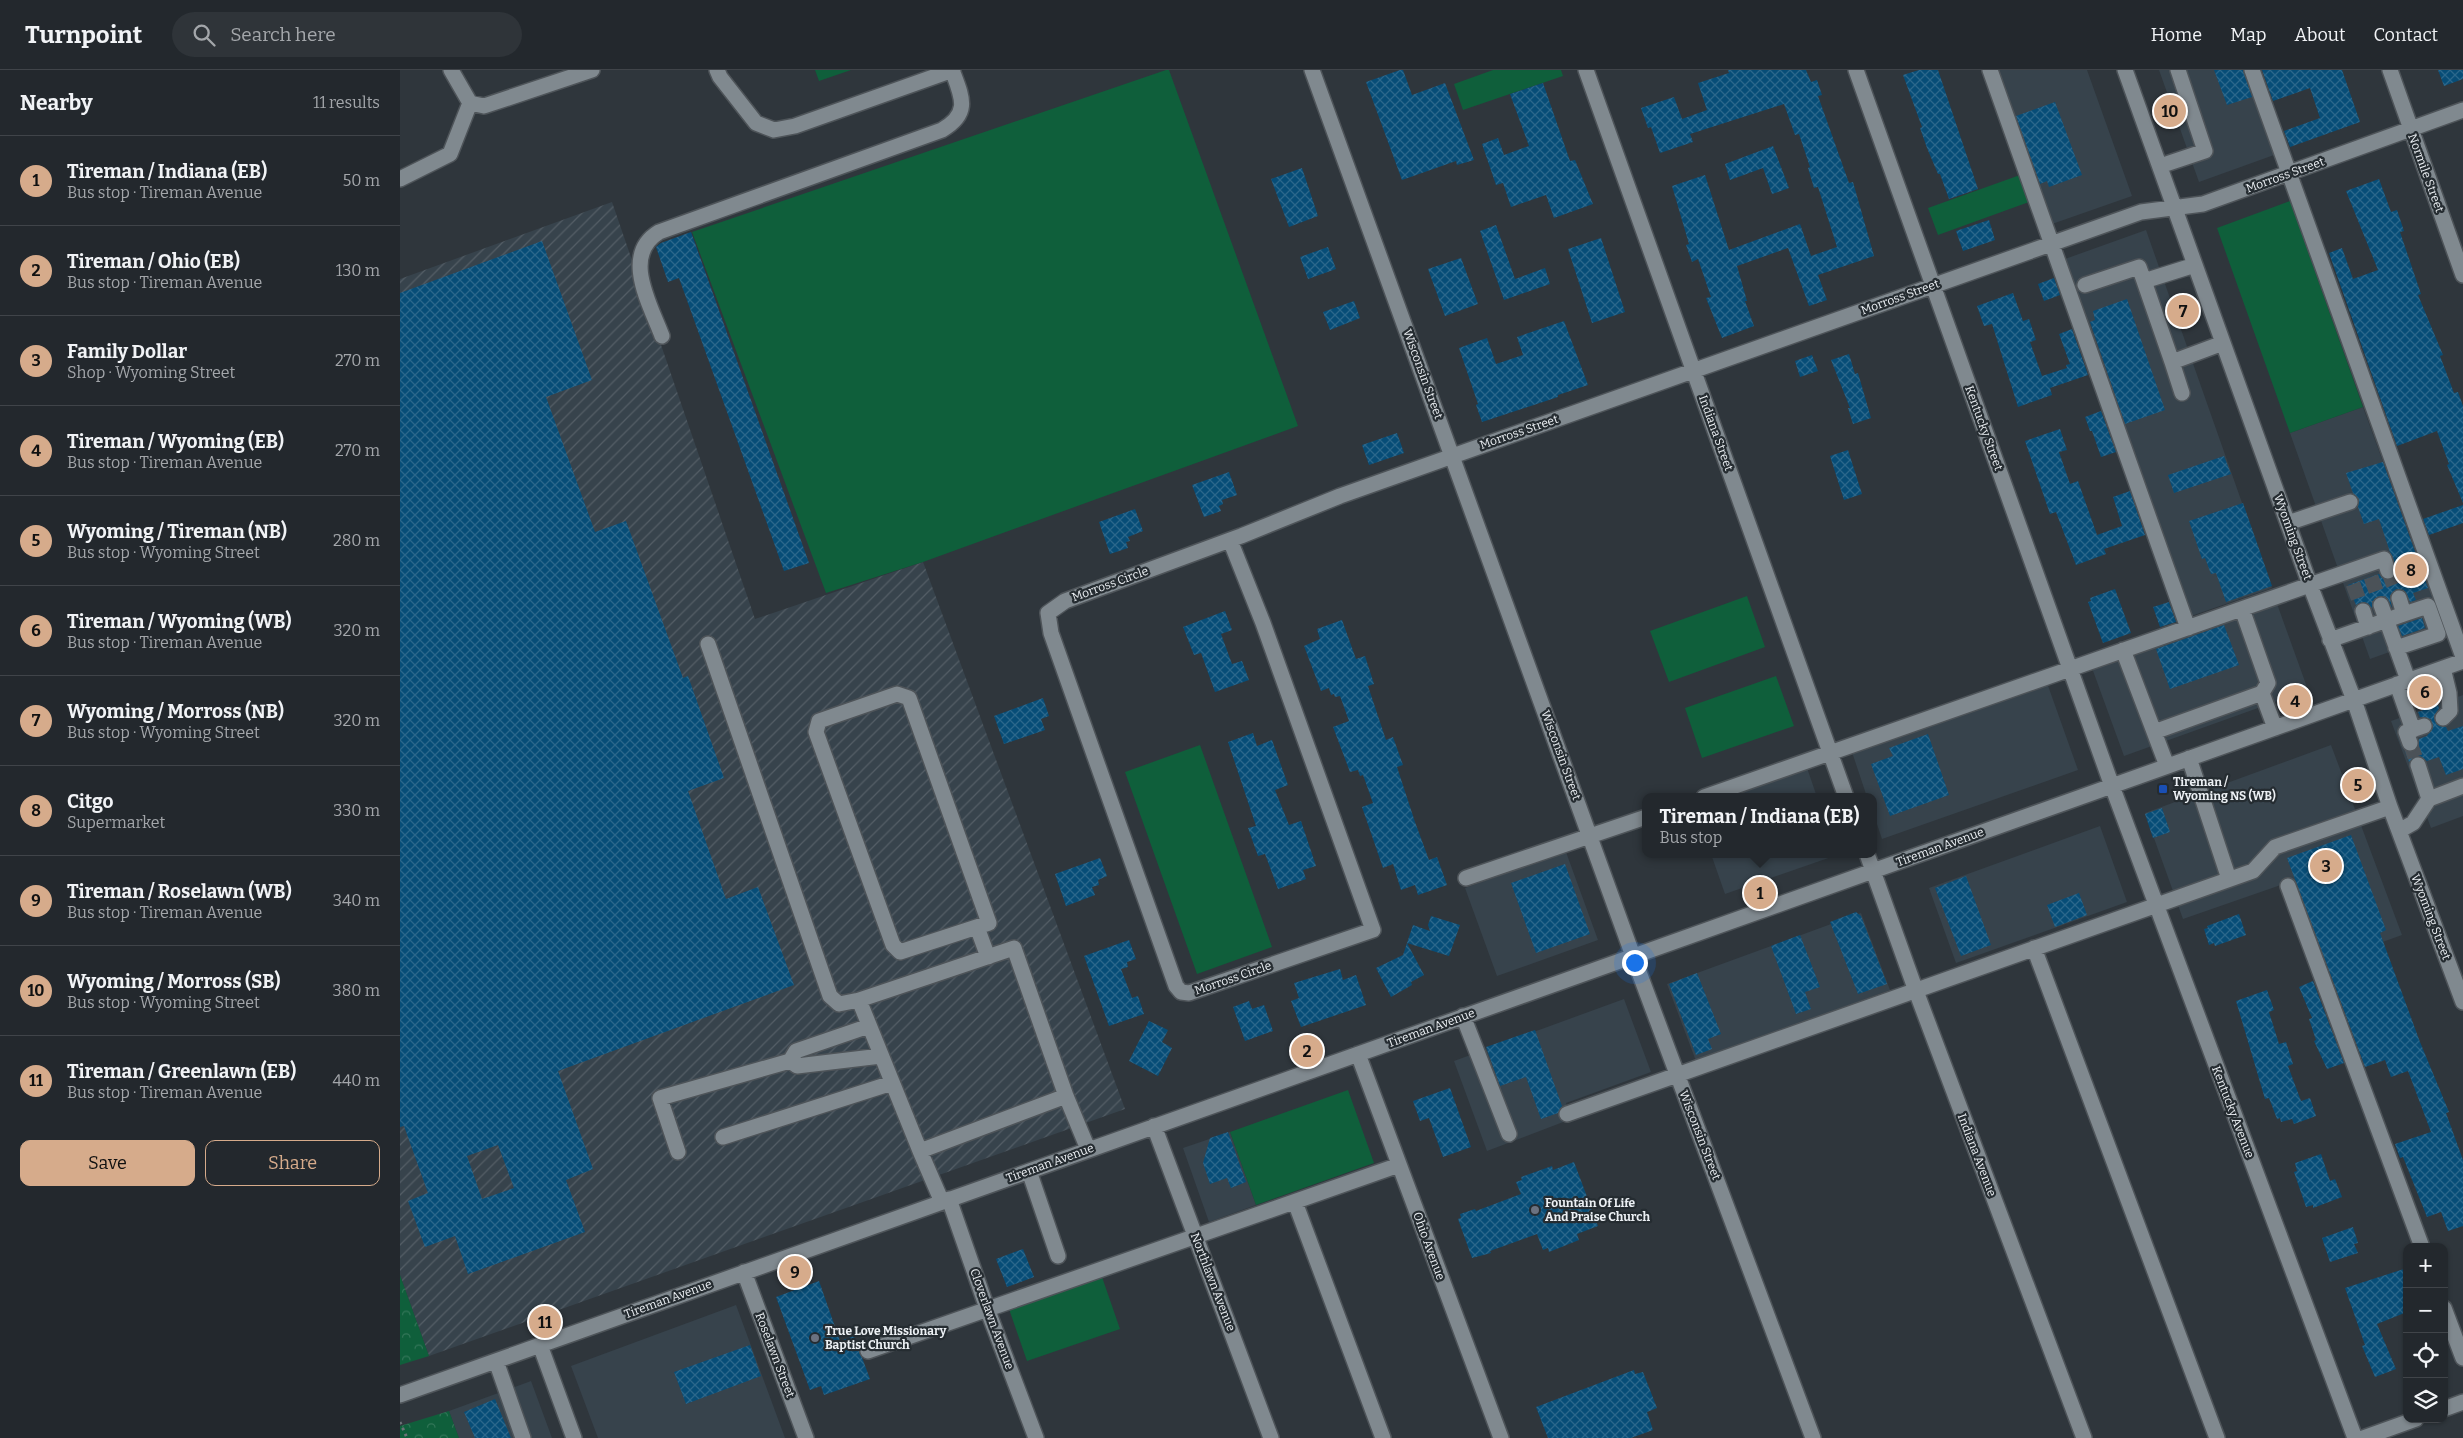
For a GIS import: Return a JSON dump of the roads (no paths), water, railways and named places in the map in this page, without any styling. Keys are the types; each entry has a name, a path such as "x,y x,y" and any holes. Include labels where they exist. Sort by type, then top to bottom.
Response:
{"street":[{"path":"451,70 470,103 484,106 592,70"},
{"path":"662,336 642,281 639,265 640,255 650,237 659,232 942,130 955,123 960,114 962,104 952,70 795,126 774,130 756,123 720,77 717,70"},
{"name":"Wisconsin Street","path":"1312,70 1633,956 1813,1438"},
{"name":"Indiana Street","path":"1586,70 1845,793"},
{"name":"Kentucky Street","path":"1856,70 2112,786"},
{"path":"1990,70 2188,628"},
{"name":"Wyoming Street","path":"2126,70 2310,585 2354,700 2390,808 2463,1002"},
{"path":"2160,166 2205,152 2178,70"},
{"path":"2252,70 2446,632"},
{"name":"Normile Street","path":"2390,70 2463,276"},
{"path":"400,179 450,154 470,103"},
{"name":"Morross Street","path":"1340,496 2144,211 2203,204 2463,110"},
{"path":"2144,282 2195,265"},
{"path":"2085,285 2139,267 2182,393"},
{"path":"2172,362 2223,343"},
{"name":"Morross Circle","path":"1230,540 1263,623 1373,930 1189,993 1181,992 1176,986 1051,633 1048,613 1065,601 1230,540 1340,496"},
{"path":"2288,523 2350,502"},
{"path":"1715,793 2310,585 2351,577 2368,571 2384,559 2388,571"},
{"path":"2398,598 2404,614"},
{"path":"2381,605 2396,648 2402,682 2416,733"},
{"path":"2330,640 2428,606 2463,657"},
{"path":"2154,732 2262,693 2268,683 2242,610"},
{"path":"2363,611 2368,626"},
{"path":"2396,648 2446,632"},
{"path":"708,644 830,996 838,1004 859,1000 1014,948 1066,1096 1088,1150"},
{"path":"2123,650 2142,705 2167,766"},
{"name":"Tireman Avenue","path":"400,1396 2463,661"},
{"path":"2443,668 2449,693 2450,711 2443,718"},
{"path":"2262,693 2275,728"},
{"path":"897,694 909,698 989,923 977,927 900,952 892,945 816,732 819,721 897,694"},
{"path":"2189,758 2229,879"},
{"path":"2418,765 2429,799"},
{"name":"Kentucky Avenue","path":"2112,786 2355,1438"},
{"path":"2399,831 2413,822 2429,799 2463,786"},
{"path":"1567,1114 2229,879 2253,870 2275,847 2390,808"},
{"path":"1466,878 1642,818"},
{"path":"1867,858 1872,871"},
{"name":"Indiana Avenue","path":"1872,871 2084,1438"},
{"path":"2288,886 2421,1243"},
{"path":"977,927 988,957"},
{"path":"2034,948 2217,1438"},
{"name":"Cloverlawn Avenue","path":"859,1000 920,1151 946,1200 1036,1438"},
{"path":"1463,1016 1509,1134"},
{"path":"678,1152 660,1098 790,1061 796,1051 869,1026"},
{"name":"Ohio Avenue","path":"1358,1054 1501,1438"},
{"path":"790,1061 797,1066 882,1056"},
{"path":"724,1137 892,1083"},
{"path":"920,1151 1066,1096"},
{"name":"Northlawn Avenue","path":"1154,1126 1271,1438"},
{"path":"868,1352 1399,1165"},
{"path":"1029,1171 1058,1256"},
{"path":"1295,1202 1383,1438"},
{"name":"Roselawn Street","path":"744,1272 806,1438"},
{"path":"2448,1319 2463,1358"},
{"path":"540,1345 574,1438"},
{"path":"496,1361 523,1438"},
{"path":"2448,1408 2463,1402"},
{"path":"2363,1438 2405,1423"}],"tunnel":[{"path":"2388,571 2399,598"},
{"path":"2371,577 2381,605"},
{"path":"2353,584 2363,611"},
{"path":"2410,743 2418,765"}],"place":[{"name":"Wyoming / Morross (SB)","path":"2170,111"},
{"name":"Wyoming / Morross (NB)","path":"2183,311"},
{"name":"Citgo","path":"2411,570"},
{"name":"Tireman / Wyoming (WB)","path":"2425,692"},
{"name":"Tireman / Wyoming (EB)","path":"2295,701"},
{"name":"Wyoming / Tireman (NB)","path":"2358,785"},
{"name":"Tireman / Wyoming NS (WB)","path":"2163,789"},
{"name":"Family Dollar","path":"2326,866"},
{"name":"Tireman / Indiana (EB)","path":"1760,893"},
{"name":"Tireman / Ohio (EB)","path":"1307,1051"},
{"name":"Fountain Of Life And Praise Church","path":"1535,1210"},
{"name":"Tireman / Roselawn (WB)","path":"795,1272"},
{"name":"Tireman / Greenlawn (EB)","path":"545,1322"},
{"name":"True Love Missionary Baptist Church","path":"815,1338"}]}
